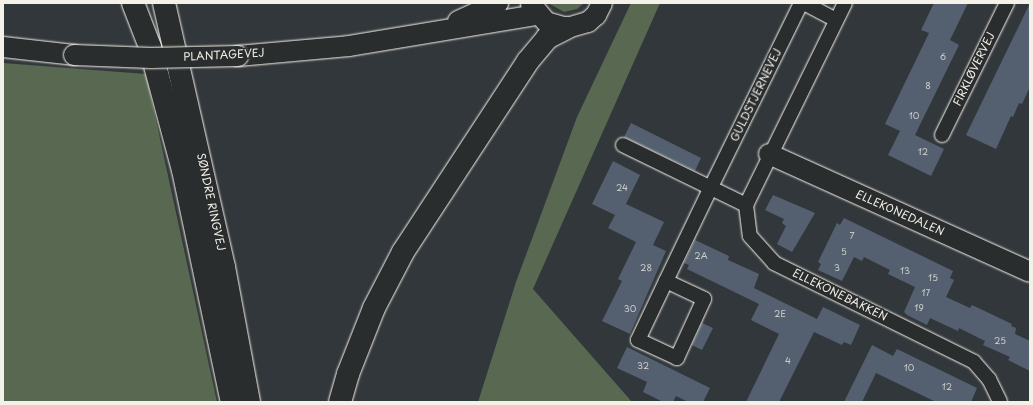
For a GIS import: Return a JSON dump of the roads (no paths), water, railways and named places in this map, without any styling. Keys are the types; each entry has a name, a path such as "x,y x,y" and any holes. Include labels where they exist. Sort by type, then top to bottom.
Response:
{"main road":[{"path":"133,3 150,47 182,170 232,402"},
{"name":"SØNDRE RINGVEJ","path":"164,3 224,267 249,402"},
{"path":"340,402 348,374 371,316 403,252 528,61 547,38 566,28"}],"street":[{"name":"PLANTAGEVEJ","path":"444,28 498,3"},
{"path":"534,9 546,22 566,28 588,22 596,15 602,3"},
{"name":"GULDSTJERNEVEJ","path":"666,281 704,299 677,358 638,340 666,281 711,187 800,3"},
{"path":"804,3 836,20"},
{"path":"623,146 746,205 769,154 845,3"},
{"name":"FIRKLØVERVEJ","path":"942,135 1007,3"},
{"name":"PLANTAGEVEJ","path":"3,47 74,55 151,58 238,56 349,46 534,9"},
{"name":"ELLEKONEDALEN","path":"769,154 1030,272"},
{"name":"ELLEKONEBAKKEN","path":"746,205 750,236 774,263 974,362 989,378 1000,402"}]}
